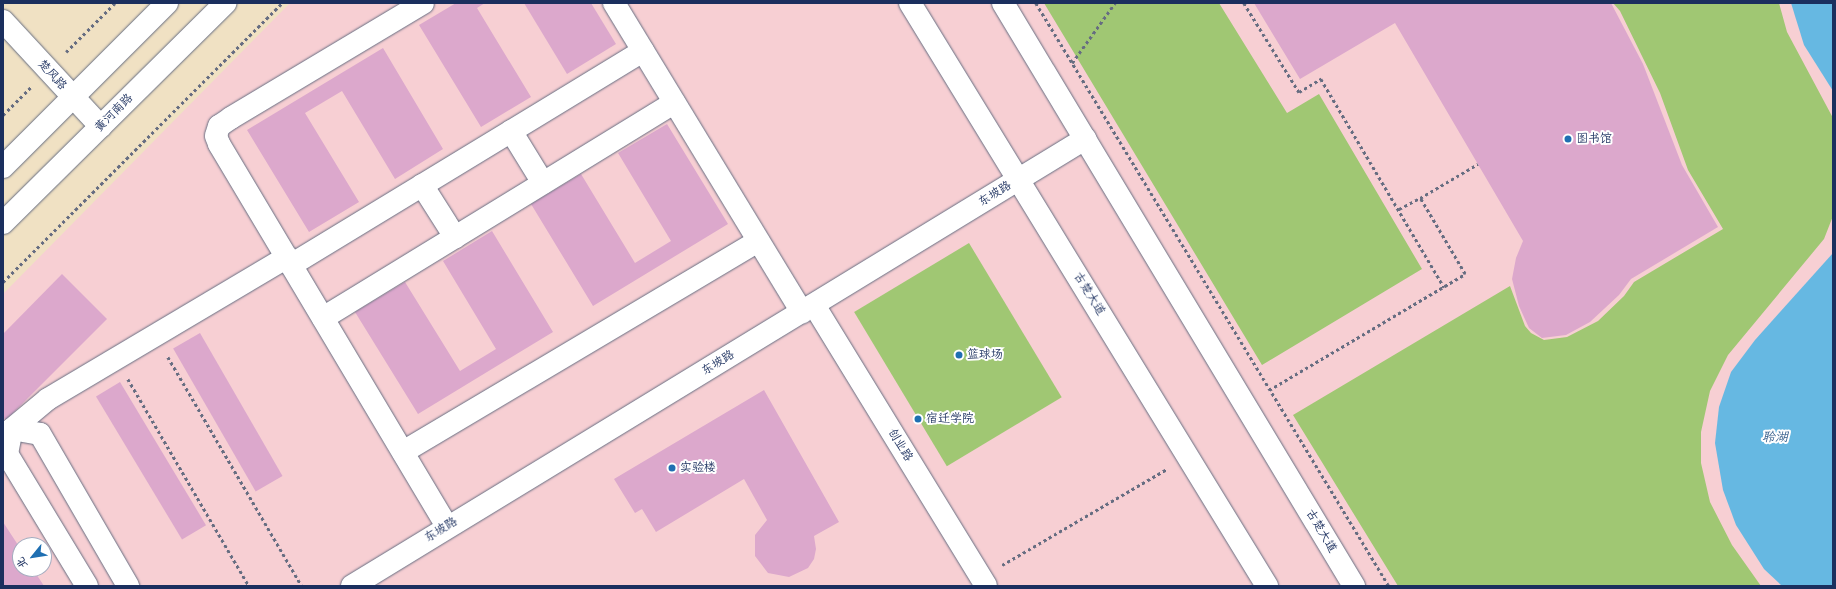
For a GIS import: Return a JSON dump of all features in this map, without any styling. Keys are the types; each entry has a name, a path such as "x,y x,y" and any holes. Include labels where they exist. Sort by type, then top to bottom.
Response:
{"main road":[{"path":"3,167 168,3"},
{"name":"黄河南路","path":"3,223 226,3"},
{"path":"423,3 219,126 216,136 219,144 447,526"},
{"name":"创业路","path":"614,3 758,241 808,308 983,582"},
{"name":"古楚大道","path":"910,3 1268,586"},
{"name":"古楚大道","path":"1003,3 1354,586"},
{"name":"楚风路","path":"3,21 101,127"},
{"path":"87,586 8,454 12,429 48,399 155,336 422,185 643,51"},
{"path":"323,318 674,103"},
{"path":"511,131 543,183"},
{"name":"东坡路","path":"352,586 447,526 1084,139"},
{"path":"422,185 455,237"},
{"path":"403,452 758,241"},
{"path":"12,429 40,434 128,586"}],"path":[{"path":"3,282 282,3"},
{"path":"1036,3 1389,586"},
{"path":"1072,63 1115,3"},
{"path":"1244,3 1299,92 1321,79 1444,287"},
{"path":"1399,210 1478,164"},
{"path":"1245,404 1465,274 1420,198"},
{"path":"155,336 302,586"},
{"path":"116,359 249,586"},
{"path":"983,582 1188,456"}],"shaded area":[{"name":"宿迁学院","path":"290,3 1833,3 1833,586 3,586 3,294"}],"green space":[{"path":"1044,3 1219,3 1287,113 1319,94 1422,269 1262,365"},
{"path":"1613,3 1779,3 1787,32 1833,118 1833,216 1824,239 1728,355 1710,391 1701,432 1701,463 1710,502 1732,545 1761,586 1398,586 1293,415 1510,286 1525,326 1531,333 1544,340 1567,337 1598,321 1624,296 1634,282 1723,229 1688,170 1660,93 1620,11"},
{"name":"篮球场","path":"969,243 1062,397 947,466 854,312"}],"water":[{"path":"1791,3 1833,3 1833,91 1804,45"},
{"name":"聆湖","path":"1833,253 1833,586 1782,586 1764,569 1736,525 1723,490 1715,443 1719,407 1731,372 1755,340"}],"building":[{"path":"456,3 485,3 477,8 531,97 481,127 419,25"},
{"path":"524,3 591,3 616,44 567,74"},
{"name":"图书馆","path":"1254,3 1611,3 1643,64 1682,165 1718,227 1631,279 1619,295 1590,322 1566,335 1542,338 1529,328 1519,306 1512,279 1516,258 1523,241 1395,23 1300,79"},
{"path":"383,48 443,149 395,179 342,91 305,113 359,202 309,232 247,130"},
{"path":"667,124 728,224 593,306 531,204 581,174 635,263 671,241 618,153"},
{"path":"492,231 553,332 418,414 355,312 405,282 460,371 496,349 443,261"},
{"path":"62,274 107,319 6,420 3,417 3,334"},
{"path":"200,333 282,476 256,491 173,348"},
{"path":"120,382 206,525 182,540 96,396"},
{"path":"764,390 839,522 814,536 816,549 814,559 808,568 789,577 768,573 755,556 755,535 767,520 744,479 656,532 642,509 635,513 614,479"},
{"path":"3,522 13,537 12,577 38,577 44,586 3,586"}],"place":[{"name":"图书馆","path":"1568,139"},
{"name":"篮球场","path":"959,355"},
{"name":"宿迁学院","path":"918,419"},
{"name":"实验楼","path":"672,468"}]}
